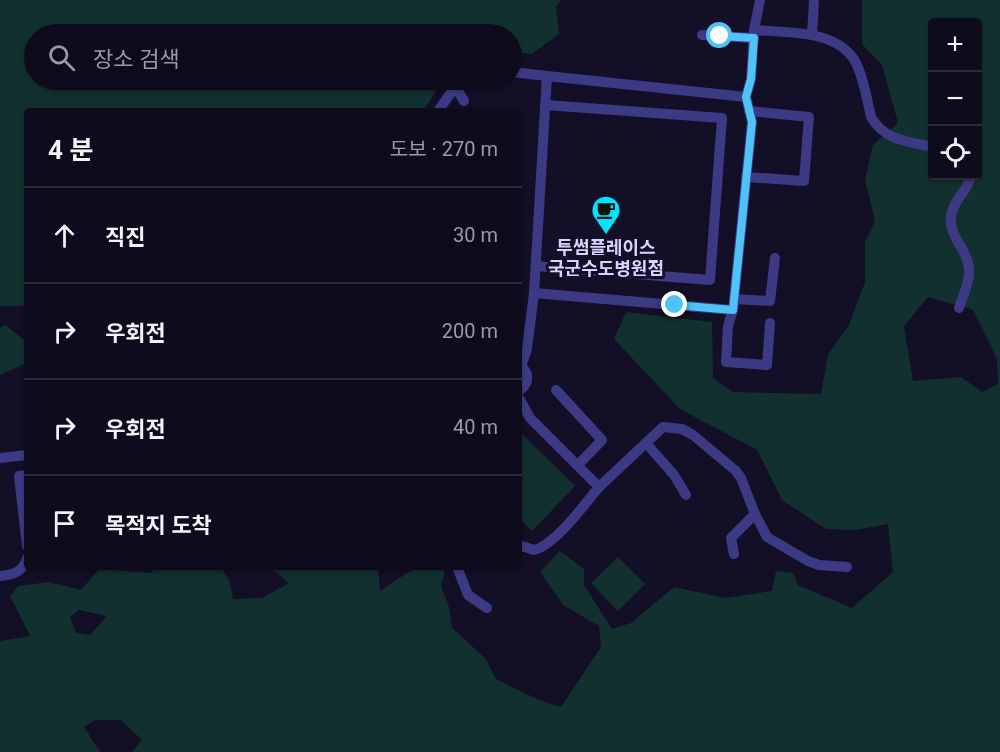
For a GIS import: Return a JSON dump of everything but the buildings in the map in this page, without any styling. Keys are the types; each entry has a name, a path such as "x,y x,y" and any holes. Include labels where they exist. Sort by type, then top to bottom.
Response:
{"street":[{"path":"760,0 754,34 751,79 746,97 752,122 733,305 728,326 726,362 767,365 770,323"},
{"path":"812,35 814,0"},
{"path":"702,35 812,35 829,39 846,51 855,62 872,117 882,131 889,136 928,146"},
{"path":"522,73 746,97"},
{"path":"522,360 527,349 534,293 547,76"},
{"path":"440,108 452,90"},
{"path":"460,90 464,100"},
{"path":"536,266 710,280 722,117 546,105"},
{"path":"746,177 804,181 809,117 749,111"},
{"path":"959,308 970,270 966,257 951,230 951,214 970,180"},
{"path":"534,293 733,305 770,301 775,258"},
{"path":"522,368 528,377 522,388"},
{"path":"556,390 602,440 578,465"},
{"path":"522,403 530,418 599,487"},
{"path":"522,546 534,550 547,544 575,516 599,487 663,427 682,429 693,435 736,471 766,537 808,561 819,565 847,567"},
{"path":"646,443 674,474 686,495"},
{"path":"0,458 24,455"},
{"path":"24,475 18,476 24,523"},
{"path":"734,554 731,538 755,514"},
{"path":"0,576 13,575 24,566"},
{"path":"458,570 468,595 487,608"}],"green space":[{"path":"0,0 561,0 556,7 559,34 532,54 522,53 522,24 24,24 24,90 436,90 426,108 24,108 24,305 0,306"},
{"path":"862,0 1000,0 1000,752 132,752 142,740 121,720 96,720 84,727 100,752 0,752 0,641 30,636 10,596 18,586 49,582 81,590 98,570 152,573 152,570 223,570 230,582 233,599 262,598 289,583 273,570 378,570 380,591 412,570 445,570 441,586 449,607 452,628 485,658 496,679 539,700 561,707 601,647 599,626 563,605 540,572 560,551 584,569 584,585 612,629 631,623 674,587 725,598 772,591 776,571 793,573 798,585 852,608 893,572 888,524 856,530 826,529 782,500 757,450 680,409 614,339 626,312 712,322 713,378 733,392 821,394 828,355 849,325 865,282 865,242 875,221 865,180 873,145 898,123 882,65 862,44","holes":["928,297 973,310 997,359 998,384 982,392 961,377 913,381 904,326","79,610 106,616 90,635 76,633 70,617"]},
{"path":"5,325 24,340 24,364 0,375 0,328"},
{"path":"522,434 575,486 532,531 522,521"},
{"path":"618,557 645,584 618,611 591,583"}],"place":[{"name":"투썸플레이스 국군수도병원점","path":"606,236"}],"route":[{"path":"675,305 733,310 752,122 746,97 751,79 754,38 720,36"}]}
